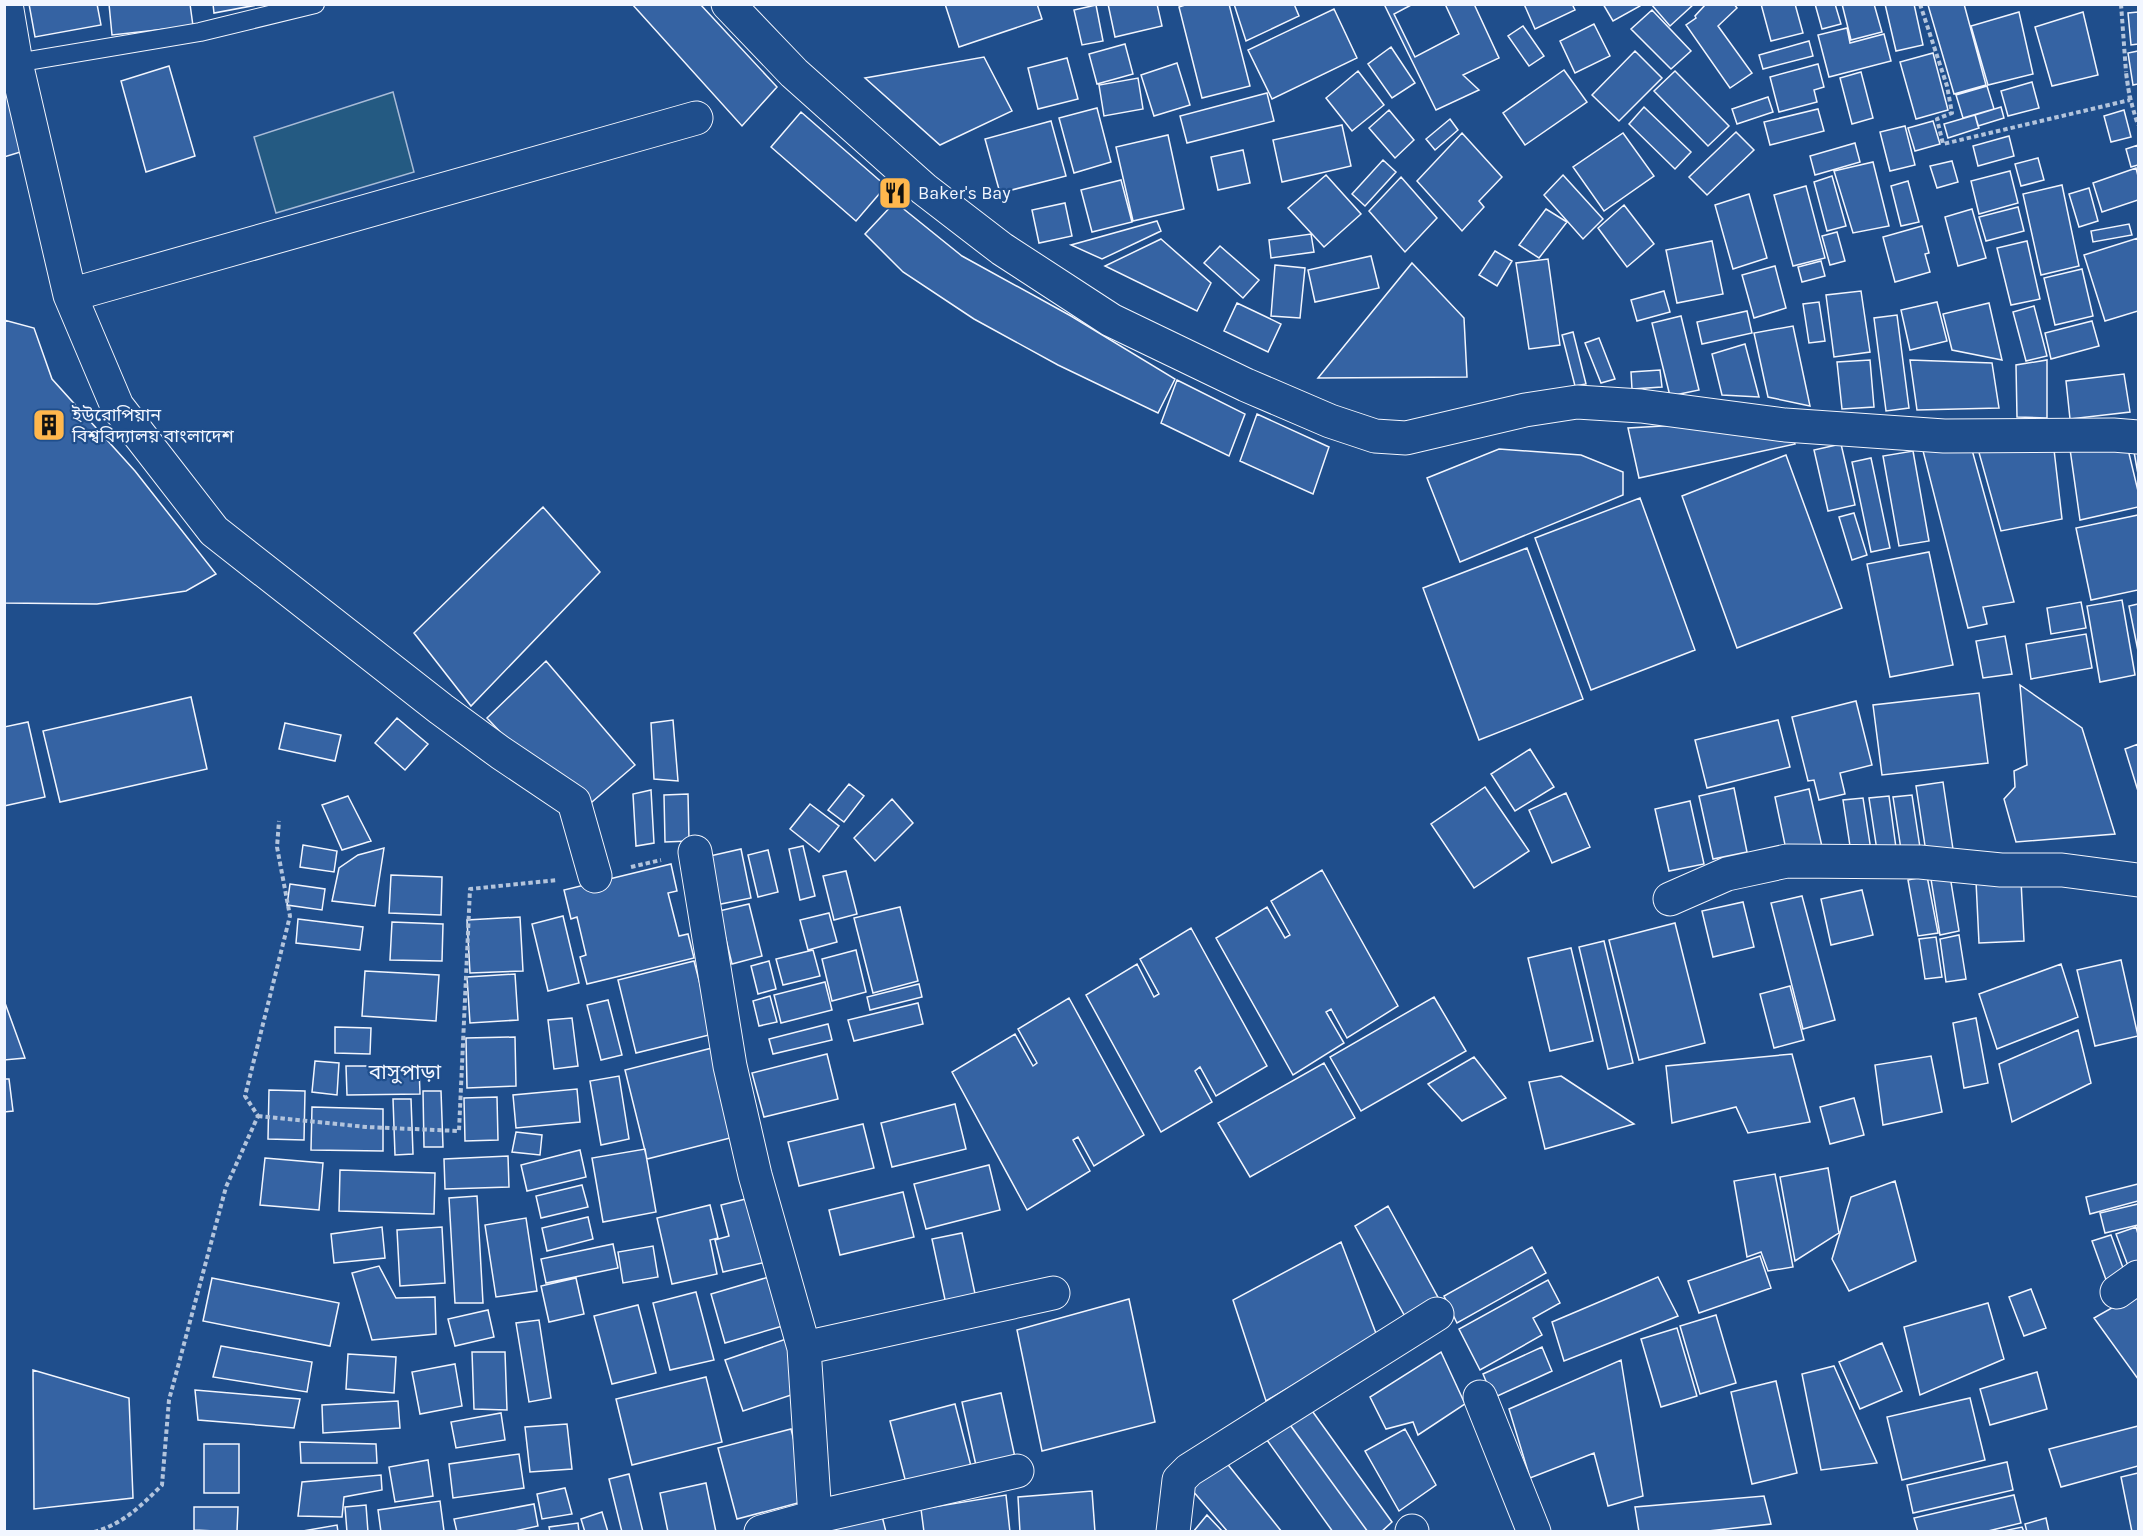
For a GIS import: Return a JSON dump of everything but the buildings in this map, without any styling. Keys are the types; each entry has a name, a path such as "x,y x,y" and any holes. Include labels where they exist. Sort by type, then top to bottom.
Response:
{"street":[{"path":"6,4 16,63 70,295 117,406 214,531 441,709 574,802 595,876"},
{"path":"728,4 794,73 924,189 1002,249 1112,320 1246,385 1330,421 1376,436 1406,438 1525,410 1577,402 1641,406 1785,425 1944,436 2113,435 2139,437"},
{"path":"70,295 696,118"},
{"path":"695,852 730,1066 755,1175 804,1348 815,1517"},
{"path":"1670,899 1727,874 1787,861 1920,862 2001,870 2062,870 2139,880"},
{"path":"804,1348 1053,1293"},
{"path":"1173,1532 1179,1480 1189,1470 1437,1314"},
{"path":"1480,1397 1534,1532"},
{"path":"761,1532 815,1517 1017,1471"}],"lane":[{"path":"16,63 200,32 315,4"}],"path":[{"path":"1920,4 1947,86 1952,113 1937,119 1943,144 2130,100"},
{"path":"2121,4 2130,100 2139,125"},
{"path":"258,1116 245,1096 290,916 277,847 279,821"},
{"path":"258,1116 366,1127 459,1131 470,889 595,876 695,852"},
{"path":"94,1532 111,1527 135,1512 162,1485 170,1400 226,1187 258,1116"}],"shaded area":[{"path":"393,92 414,172 276,213 254,137"}],"place":[{"name":"Baker's Bay","path":"895,193"},
{"name":"ইউরোপিয়ান বিশ্ববিদ্যালয় বাংলাদেশ","path":"49,425"}],"district":[{"name":"বাসুপাড়া","path":"405,1072"}]}
